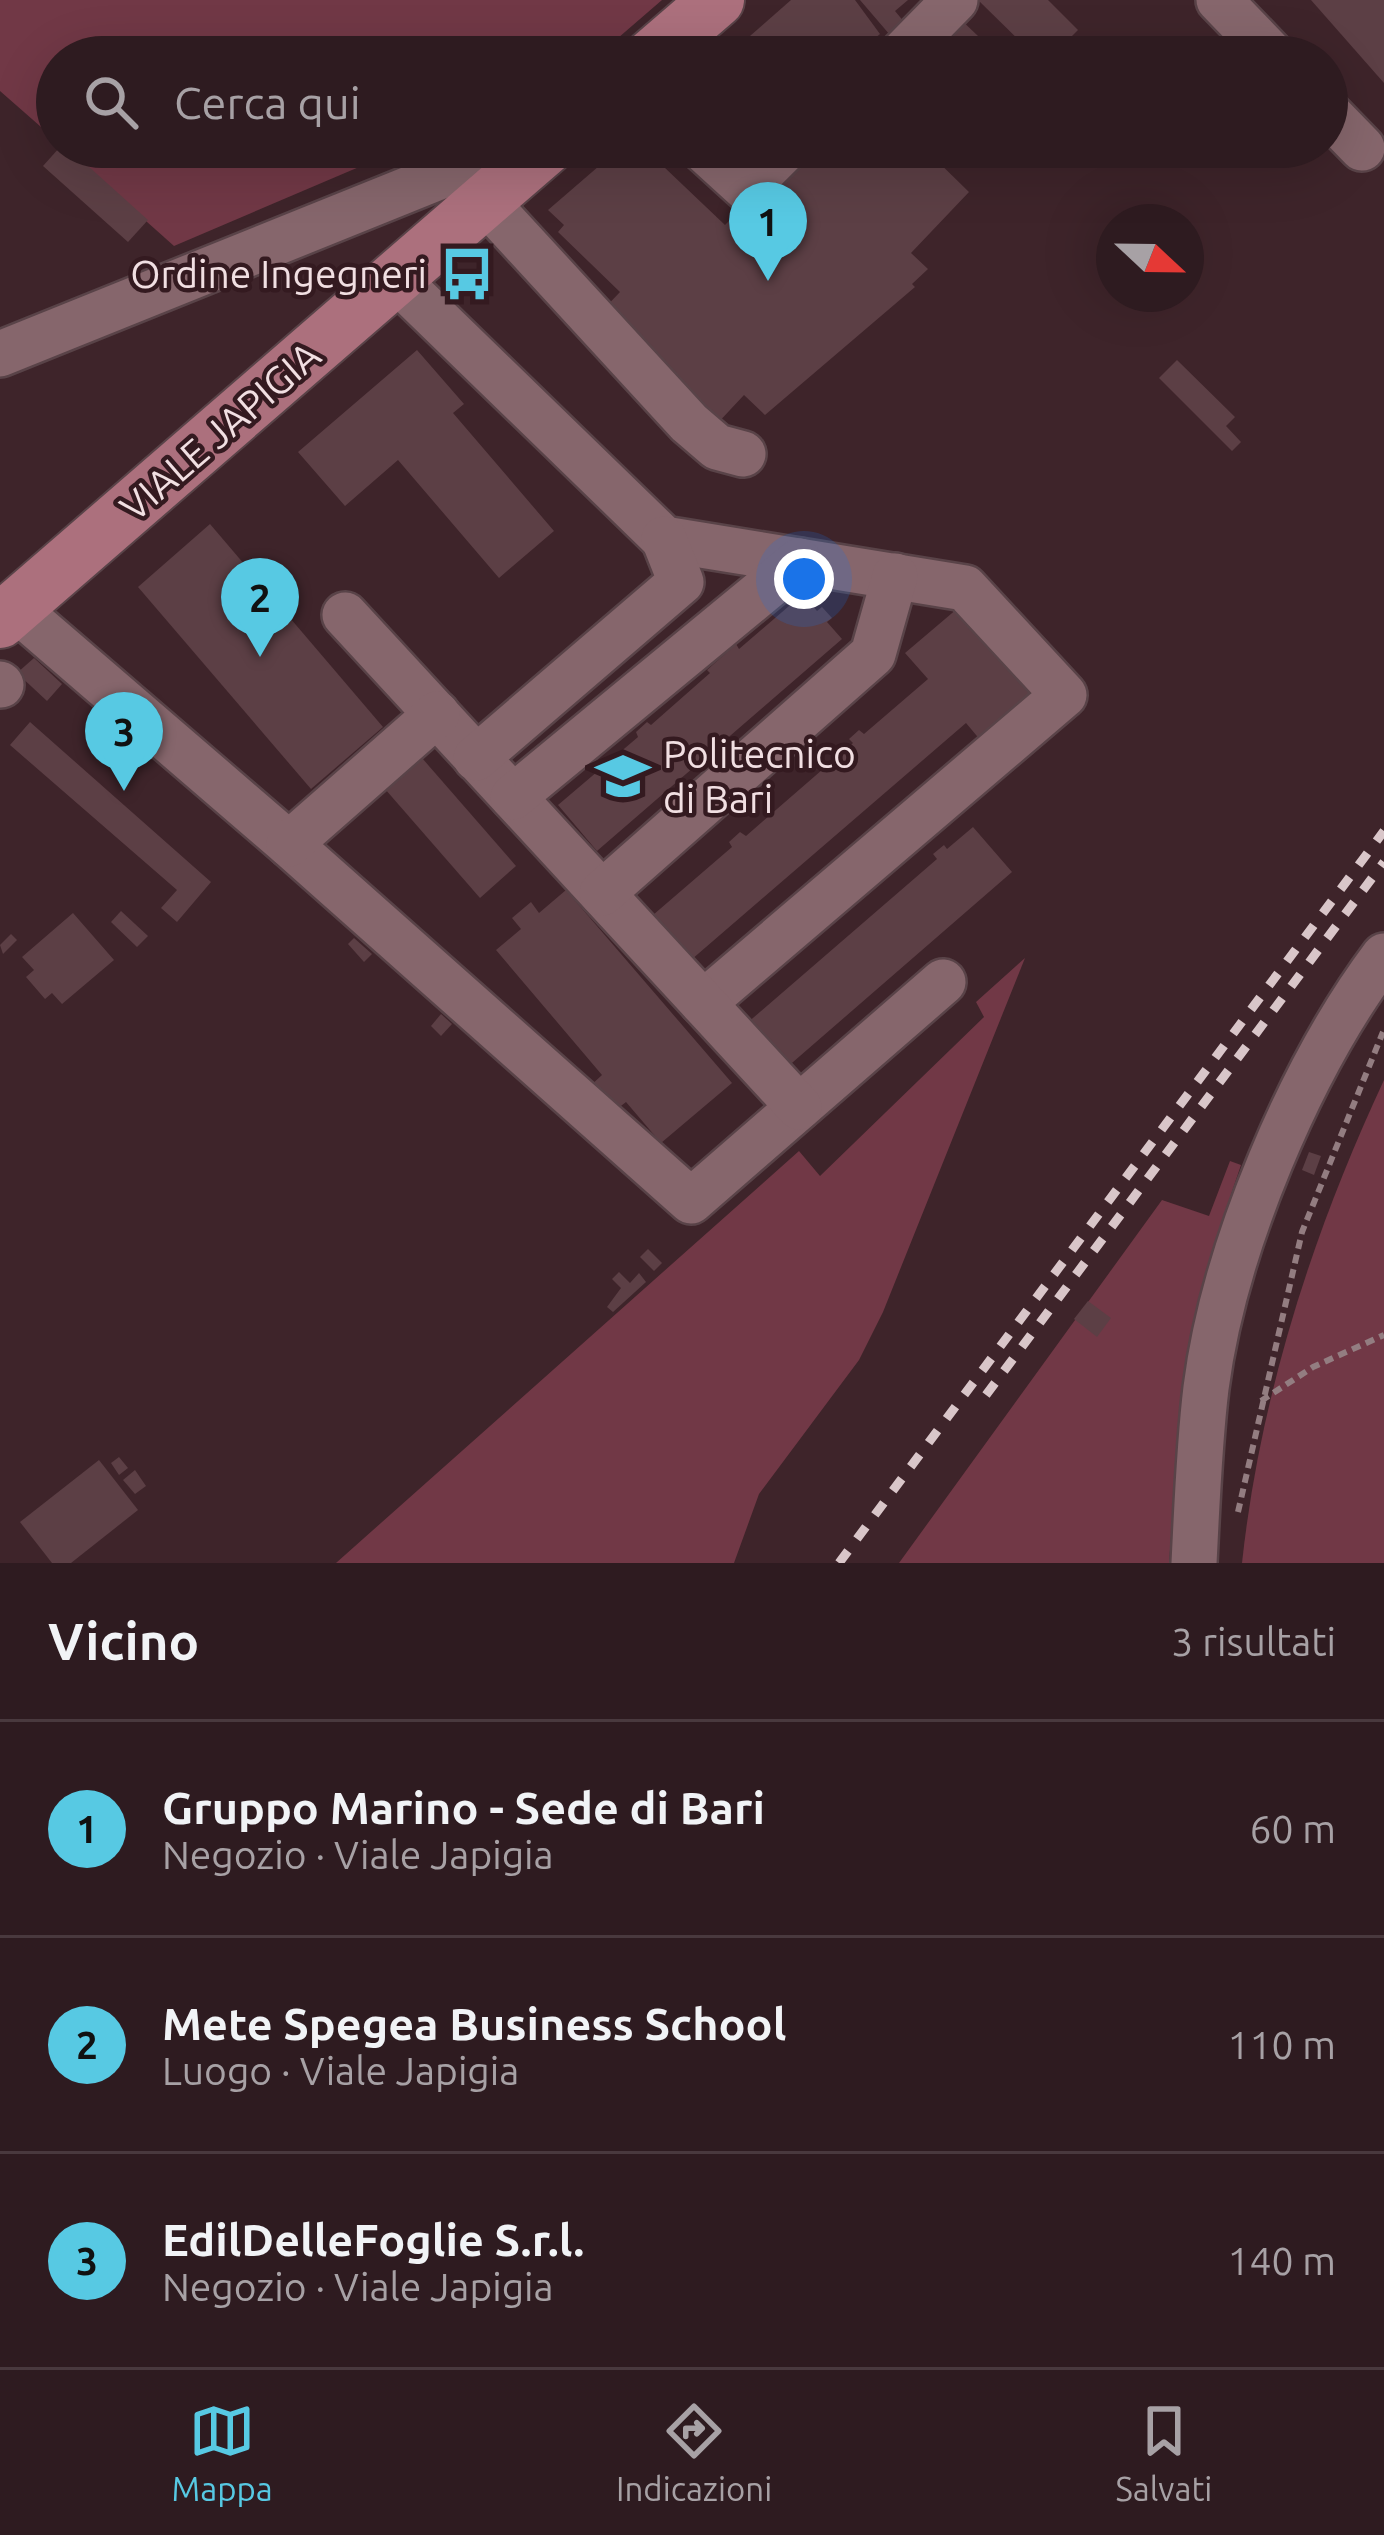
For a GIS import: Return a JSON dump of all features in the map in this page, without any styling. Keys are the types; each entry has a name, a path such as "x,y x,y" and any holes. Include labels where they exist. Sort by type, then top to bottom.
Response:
{"main road":[{"path":"675,36 717,0"},
{"name":"VIALE JAPIGIA","path":"8,614 523,168"}],"street":[{"path":"1219,0 1254,36"},
{"path":"916,36 939,7"},
{"path":"1348,134 1362,148"},
{"path":"0,354 462,168"},
{"path":"724,168 746,188 766,168"},
{"path":"485,202 689,423 717,447 742,454"},
{"path":"396,279 664,539 681,582 719,626"},
{"path":"664,539 965,588 1064,695 704,1003"},
{"path":"513,797 799,561"},
{"path":"602,893 873,654 895,576"},
{"path":"476,758 681,582"},
{"path":"8,614 289,844 691,1202 944,982"},
{"path":"345,615 799,1107"},
{"path":"289,844 437,714"},
{"path":"1194,1563 1206,1386 1224,1302 1252,1211 1284,1131 1326,1047 1384,956"}],"path":[{"path":"1237,1521 1302,1232 1384,1029"},
{"path":"1262,1401 1313,1367 1384,1335"}],"shaded area":[{"path":"0,0 662,0 620,36 36,36 36,123 0,91"},
{"path":"87,168 357,168 174,246"},
{"path":"1025,958 883,1312 859,1360 759,1494 734,1563 336,1563 799,1151 820,1176 984,1017 976,1002"},
{"path":"1384,1080 1384,1563 1242,1563 1262,1438 1293,1316 1334,1196"},
{"path":"1230,1161 1241,1165 1216,1239 1190,1346 1169,1563 899,1563 1162,1200 1209,1216"}],"building":[{"path":"791,0 855,0 880,34 878,36 750,36"},
{"path":"860,0 908,0 895,11 905,23 890,35"},
{"path":"978,0 1048,0 1078,30 1072,36 1015,36"},
{"path":"1311,0 1384,0 1384,83 1348,42 1348,36 1343,36"},
{"path":"956,15 978,36 942,36"},
{"path":"45,168 90,168 148,220 128,242"},
{"path":"597,168 665,168 725,225 781,168 944,168 969,192 911,253 928,269 912,284 915,287 765,415 744,395 715,426 599,314 620,292 558,232 564,225 548,210"},
{"path":"417,350 464,404 453,413 554,531 499,578 398,460 345,506 298,452"},
{"path":"1177,360 1235,417 1226,426 1241,442 1232,451 1159,378"},
{"path":"210,524 383,727 311,789 138,587"},
{"path":"803,594 817,611 822,607 832,618 827,622 842,639 597,851 558,805 638,737 636,732 647,722 651,725 710,673 707,670 736,644 739,649"},
{"path":"958,608 1040,702 987,748 966,723 691,960 653,915 732,847 729,842 740,832 746,836 853,743 849,739 859,730 864,734 928,679 905,653"},
{"path":"34,658 62,684 47,701 17,673"},
{"path":"30,722 211,882 177,922 161,908 177,890 10,745"},
{"path":"422,758 516,866 480,898 385,789"},
{"path":"973,827 1012,872 785,1069 746,1024 937,859 933,854 944,845 947,849"},
{"path":"566,890 732,1083 661,1143 626,1102 612,1113 589,1087 602,1075 496,950 521,929 512,918 531,902 539,913"},
{"path":"121,911 148,936 137,947 111,922"},
{"path":"73,913 114,960 62,1004 52,993 45,999 26,977 34,970 22,957"},
{"path":"11,934 17,940 3,954 0,945"},
{"path":"354,938 372,954 364,962 348,944"},
{"path":"441,1014 452,1024 441,1036 431,1026"},
{"path":"1309,1152 1321,1156 1314,1175 1302,1170"},
{"path":"648,1249 662,1263 654,1271 640,1257"},
{"path":"619,1272 630,1283 639,1273 646,1282 613,1312 607,1307 621,1288 612,1279"},
{"path":"1088,1301 1111,1318 1097,1337 1074,1319"},
{"path":"119,1457 128,1468 119,1475 111,1463"},
{"path":"99,1460 138,1510 71,1563 52,1563 20,1522"},
{"path":"135,1470 146,1486 135,1494 123,1480"}],"railway":[{"path":"839,1563 1384,831"},
{"path":"986,1395 1384,862"}],"place":[{"name":"Ordine Ingegneri","path":"467,274"},
{"name":"Gruppo Marino - Sede di Bari","path":"768,281"},
{"name":"Mete Spegea Business School","path":"260,657"},
{"name":"Politecnico di Bari","path":"623,776"},
{"name":"EdilDelleFoglie S.r.l.","path":"124,791"}]}
